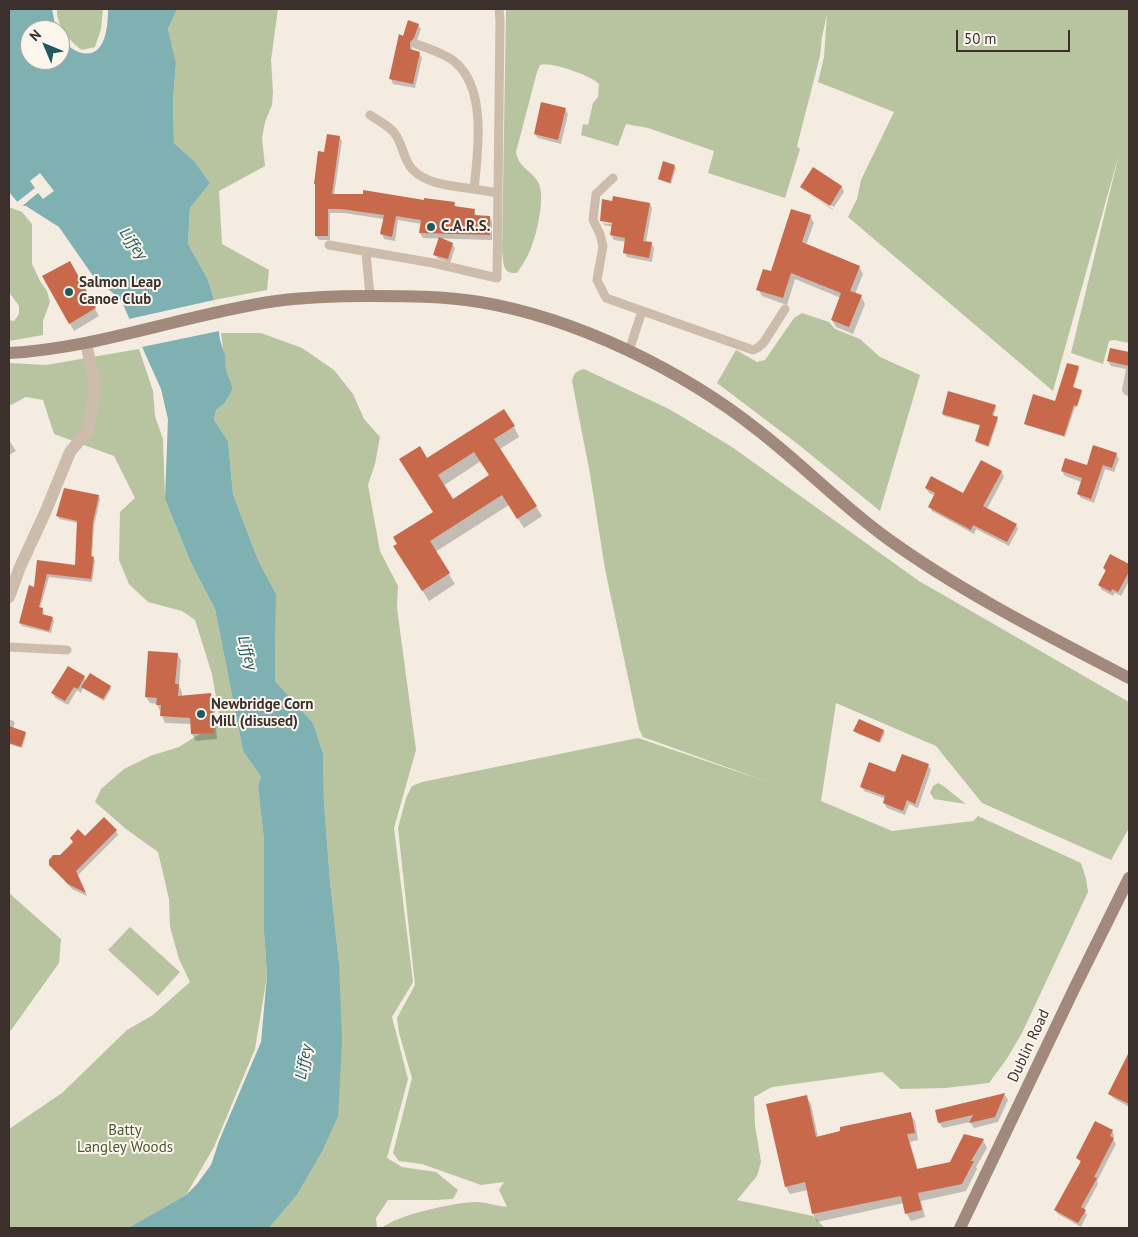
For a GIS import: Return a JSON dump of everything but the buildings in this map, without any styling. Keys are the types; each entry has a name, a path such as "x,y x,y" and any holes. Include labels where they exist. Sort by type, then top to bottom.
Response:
{"main road":[{"path":"9,353 32,352 86,343 243,308 306,298 370,296 450,299 501,306 566,325 629,351 688,382 759,430 841,502 909,553 1008,613 1129,678"},
{"name":"Dublin Road","path":"960,1228 1129,878"}],"street":[{"path":"9,597 20,567 46,513 70,452 89,429 95,385 86,343"}],"lane":[{"path":"329,245 433,263 497,278 499,9"},
{"path":"416,44 448,57 471,85 478,130 474,189"},
{"path":"370,115 391,129 397,137 406,160 412,169 436,183 498,193"},
{"path":"613,178 596,194 594,220 603,246 597,280 606,298 753,350 764,342 785,309"},
{"path":"366,252 370,296"},
{"path":"629,351 642,311"},
{"path":"9,647 67,650"}],"green space":[{"path":"57,9 103,9 101,29 95,47 82,50 72,42 70,40 70,20 59,20"},
{"path":"177,9 278,9 271,60 272,105 265,122 262,138 265,166 219,191 222,244 269,270 267,290 214,300 208,280 188,244 190,208 210,183 195,162 174,143 173,102 176,63 168,29"},
{"path":"506,9 1129,9 1129,343 1109,341 1103,364 1071,353 1119,154 1053,391 848,217 857,199 861,180 894,112 818,82 824,57 827,14 820,56 797,146 800,149 785,198 708,173 714,151 648,128 626,124 618,146 581,135 583,124 588,125 593,103 598,97 599,84 571,70 552,65 540,65 516,152 519,161 538,182 541,208 533,241 526,259 517,273 509,272 506,270 502,252"},
{"path":"9,207 22,212 32,224 32,264 47,291 50,302 43,321 43,335 9,341 9,320 14,321 19,314 19,306 9,292"},
{"path":"802,313 829,322 835,329 860,339 880,357 920,375 880,511 799,445 717,383 736,350 757,362 765,360 794,318"},
{"path":"221,333 261,333 302,348 334,370 353,394 364,419 380,437 375,464 368,485 380,551 398,586 397,608 416,750 394,828 413,982 392,1017 408,1079 387,1158 402,1167 436,1172 458,1190 453,1199 388,1200 376,1218 377,1228 269,1228 297,1195 323,1150 338,1117 339,963 324,803 323,753 313,723 275,681 276,594 258,560 233,494 228,441 214,420 216,410 224,404 233,389 226,370"},
{"name":"Batty Langley Woods","path":"139,349 153,391 155,416 163,439 165,499 191,563 215,609 243,751 261,777 258,786 264,840 264,932 267,976 255,1049 214,1147 186,1195 128,1228 9,1228 9,1129 62,1093 127,1030 153,1015 190,982 179,959 170,927 169,899 158,852 126,829 95,802 101,789 124,769 150,756 179,747 220,721 212,674 195,620 182,611 148,602 129,584 119,560 120,512 135,498 114,456 54,434 43,400 26,397 11,405 9,404 9,363 46,365"},
{"path":"584,369 669,409 732,447 919,581 1129,702 1129,828 1111,860 982,803 936,746 836,703 821,801 892,831 973,821 978,816 1081,863 1088,892 1022,1033 1006,1060 989,1083 945,1088 901,1089 882,1072 772,1087 754,1097 755,1125 761,1162 757,1176 737,1200 813,1216 825,1228 382,1228 400,1218 455,1204 480,1202 507,1207 499,1190 504,1182 481,1185 422,1164 399,1161 393,1153 412,1078 399,1033 397,1018 415,985 398,828 406,798 412,786 422,782 638,738 768,782 643,737 639,729 605,569 590,474 572,381 576,373"},
{"path":"938,783 966,804 934,799 930,793 933,786"},
{"path":"9,893 61,939 59,963 9,1033"},
{"path":"130,927 180,972 158,996 108,950"}],"water":[{"name":"Liffey","path":"9,9 52,9 54,20 20,20 20,70 70,70 70,47 82,53 90,53 96,51 101,46 106,32 108,9 177,9 168,29 176,63 173,102 174,143 195,162 210,183 190,208 188,244 208,280 214,300 220,340 225,355 226,370 233,389 224,404 216,410 214,420 228,441 233,494 258,560 276,594 275,681 313,723 323,753 324,803 339,963 342,1041 338,1117 323,1150 297,1195 269,1228 128,1228 186,1195 211,1165 219,1141 261,1042 267,976 264,932 264,840 258,786 261,777 243,751 215,609 191,563 165,499 168,419 161,389 121,300 93,276 59,227 26,206 20,205 9,192"}],"pier":[{"path":"40,173 54,191 43,199 38,193 21,207 17,202 35,188 30,181"},
{"path":"214,300 219,331 142,347 129,319"}],"place":[{"name":"C.A.R.S.","path":"431,227"},
{"name":"Salmon Leap Canoe Club","path":"69,292"},
{"name":"Newbridge Corn Mill (disused)","path":"201,714"}]}
